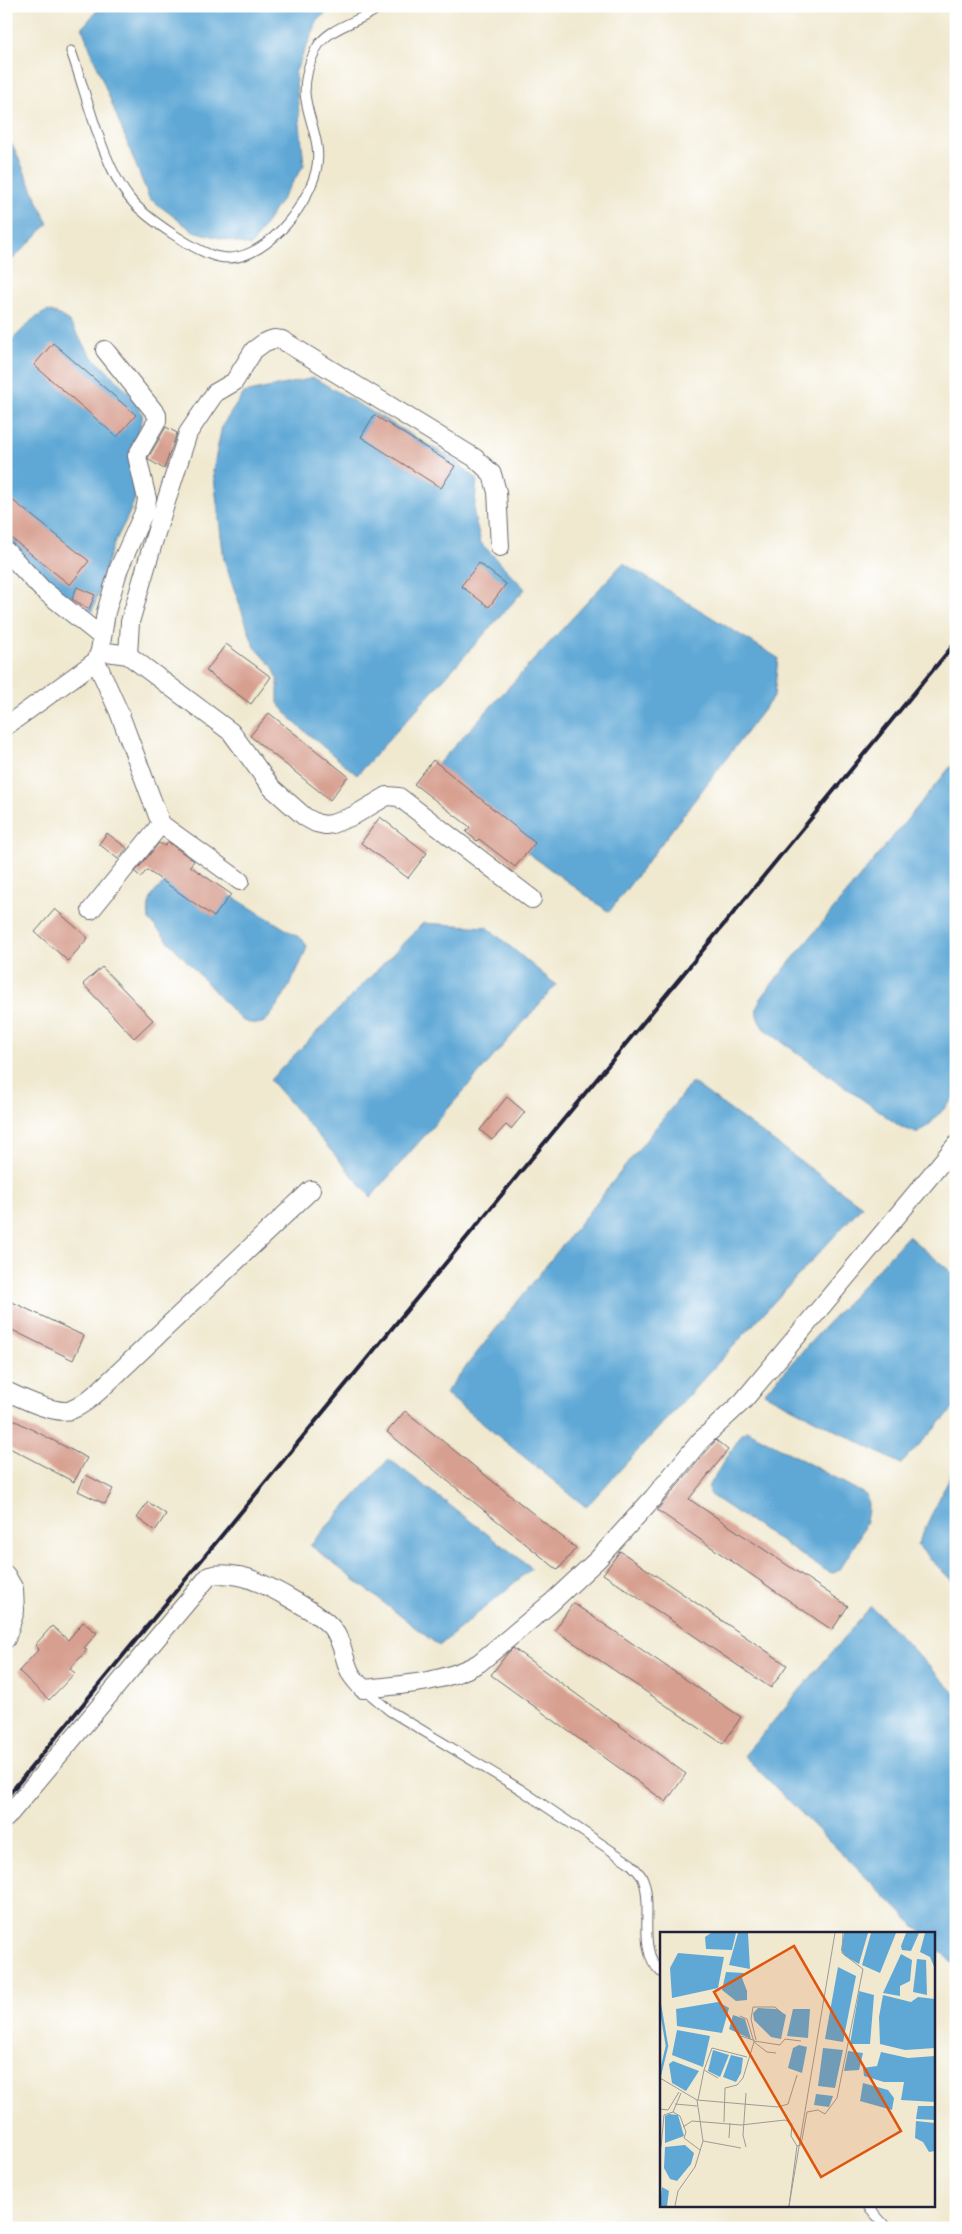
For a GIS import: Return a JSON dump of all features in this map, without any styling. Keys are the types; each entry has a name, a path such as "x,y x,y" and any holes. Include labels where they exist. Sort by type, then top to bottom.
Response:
{"street":[{"path":"128,655 130,622 154,536 188,433 215,392 234,382 254,350 265,342 274,339 282,340 480,463 492,474 497,492 500,547"},
{"path":"6,726 99,650 106,612 119,568 145,510 147,499 137,456 157,421 154,409 105,350"},
{"path":"6,551 99,650 161,824 240,881"},
{"path":"99,650 128,655 231,732 272,788 305,817 316,823 332,824 353,816 387,796 399,797 532,898"},
{"path":"90,910 161,824"},
{"path":"6,1818 209,1576 218,1574 240,1576 268,1586 332,1626 339,1638 350,1673 363,1689 410,1685 466,1671 479,1663 551,1603 598,1558 653,1498 700,1441 744,1401 956,1145"},
{"path":"6,1391 56,1410 68,1411 81,1406 311,1190"},
{"path":"6,1575 14,1589 15,1611 6,1639"}],"lane":[{"path":"71,50 110,165 132,201 149,216 180,238 206,253 220,258 238,257 255,251 280,233 304,197 316,171 316,137 305,94 311,60 317,47 336,30 374,12 381,6"},
{"path":"363,1689 390,1711 528,1794 631,1864 642,1878 647,1899 649,1955 654,1966 660,1971"},
{"path":"868,2206 887,2228"}],"water":[{"path":"101,6 336,6 319,18 295,73 304,165 251,246 193,231 149,198 82,28"},
{"path":"6,139 13,146 48,224 6,266"},
{"path":"47,311 63,317 69,322 90,354 127,391 139,406 142,414 142,422 131,448 129,458 135,486 135,497 109,556 98,595 89,617 29,567 10,543 6,525 6,346 32,320"},
{"path":"314,378 454,460 477,479 474,515 481,543 525,589 357,775 295,723 278,703 278,680 273,667 254,646 224,560 213,470 222,426 244,393"},
{"path":"623,563 778,658 774,696 609,912 425,778"},
{"path":"956,760 956,1096 929,1125 916,1133 901,1127 764,1029 757,1016 757,1010 760,1001 772,984"},
{"path":"182,871 238,900 302,939 307,946 301,963 275,1010 264,1022 255,1024 241,1020 149,920 148,910 156,890"},
{"path":"423,923 487,927 556,985 371,1197 270,1080"},
{"path":"692,1082 862,1206 586,1507 445,1393"},
{"path":"908,1236 956,1276 956,1406 901,1464 764,1393"},
{"path":"746,1431 866,1495 868,1505 865,1525 838,1571 833,1573 826,1571 710,1495 708,1488 710,1483 742,1434"},
{"path":"389,1459 532,1568 439,1646 310,1545"},
{"path":"954,1468 956,1468 956,1585 917,1545"},
{"path":"871,1606 956,1694 956,1967 934,1945 934,1932 921,1932 744,1756"}],"building":[{"path":"53,343 136,415 117,437 34,365"},
{"path":"374,415 455,466 441,488 361,437"},
{"path":"166,427 177,433 164,469 148,458"},
{"path":"6,495 89,561 70,585 6,534"},
{"path":"479,563 506,584 489,607 461,586"},
{"path":"77,587 95,595 89,609 72,599"},
{"path":"226,644 271,677 251,704 206,671"},
{"path":"269,713 348,776 330,800 250,736"},
{"path":"433,760 535,843 515,867 479,839 477,841 466,832 470,827 414,784"},
{"path":"380,817 427,853 408,878 361,843"},
{"path":"107,833 127,848 118,859 99,844"},
{"path":"168,842 194,861 190,866 231,894 214,917 147,870 141,877 135,872 159,843 165,846"},
{"path":"55,909 88,938 68,961 35,932"},
{"path":"102,967 153,1020 134,1038 83,984"},
{"path":"507,1097 525,1112 511,1129 506,1125 492,1140 480,1130"},
{"path":"6,1299 84,1336 73,1360 6,1327"},
{"path":"405,1411 576,1548 558,1570 387,1432"},
{"path":"6,1416 87,1458 74,1482 6,1446"},
{"path":"716,1440 728,1450 689,1499 848,1606 832,1630 657,1510"},
{"path":"86,1475 113,1489 105,1504 78,1491"},
{"path":"148,1502 166,1514 155,1531 137,1518"},
{"path":"620,1551 787,1665 771,1688 603,1574"},
{"path":"573,1603 741,1717 723,1744 555,1630"},
{"path":"83,1622 97,1633 84,1648 87,1650 70,1669 75,1673 49,1700 19,1671 39,1649 35,1645 52,1626 68,1640"},
{"path":"513,1648 686,1774 666,1802 491,1675"}],"railway":[{"path":"6,1798 956,642"}]}
